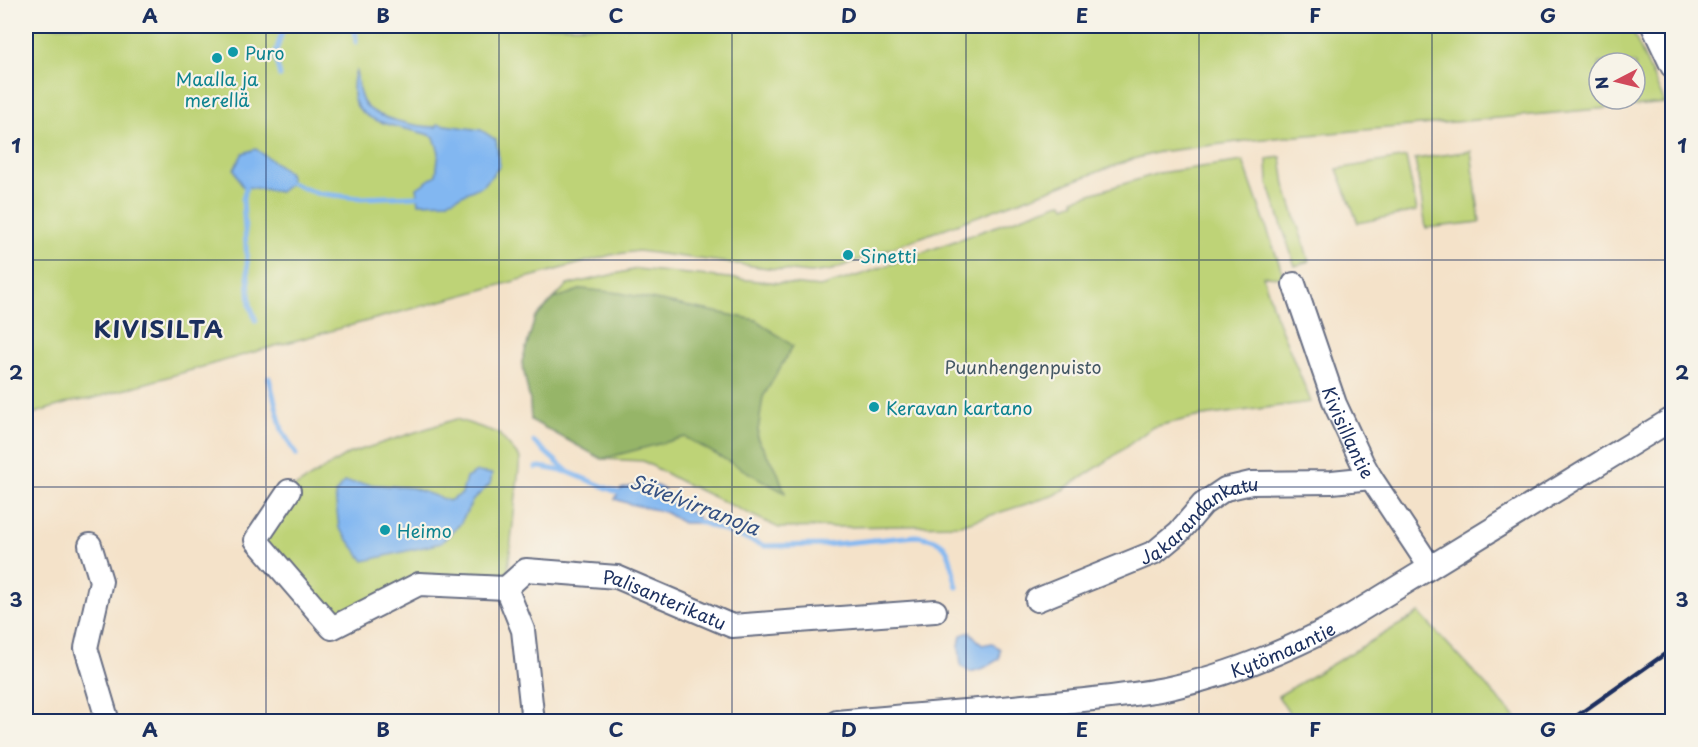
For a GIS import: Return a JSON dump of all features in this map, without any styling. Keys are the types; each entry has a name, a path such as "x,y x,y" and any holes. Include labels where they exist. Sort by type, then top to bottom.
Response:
{"street":[{"path":"1653,26 1672,66"},
{"name":"Kivisillantie","path":"1294,284 1335,404 1371,478 1430,567"},
{"name":"Kytömaantie","path":"837,722 1022,714 1173,688 1245,666 1294,647 1336,625 1672,419"},
{"name":"Jakarandankatu","path":"1037,600 1155,552 1179,532 1203,504 1224,489 1251,483 1332,482 1371,478"},
{"path":"289,491 256,540 332,628 419,584 506,588 523,630 533,722"},
{"path":"90,545 101,581 86,648 108,722"},
{"name":"Palisanterikatu","path":"506,588 526,570 617,577 732,626 935,611"}],"green space":[{"path":"26,26 350,28 362,26 1630,26 1641,51 1587,51 1587,110 1253,140 1159,152 1130,160 832,270 811,273 638,251 611,255 275,346 91,399 71,402 26,416"},
{"path":"1647,63 1665,103 1647,105"},
{"path":"1471,151 1480,222 1426,228 1415,159"},
{"path":"1281,157 1285,185 1309,261 1295,266 1268,183 1267,159"},
{"path":"1406,157 1417,211 1358,223 1337,169"},
{"name":"Puunhengenpuisto","path":"1243,161 1284,277 1263,276 1275,314 1311,402 1196,417 1153,427 1055,495 960,525 779,528 643,461 602,459 531,420 530,401 522,362 535,318 567,285 637,269 820,287 866,273 1063,202 1065,206 1075,202 1074,199 1159,173"},
{"path":"582,289 620,293 756,320 793,346 763,397 757,438 778,473 785,493 685,437 602,459 531,420 530,401 522,362 535,318 554,299"},
{"path":"456,419 498,433 520,458 506,588 419,584 332,628 256,540 293,488 348,454"},
{"path":"1419,613 1519,721 1294,721 1278,696"}],"water":[{"path":"356,71 360,96 369,109 387,118 408,124 436,127 438,124 481,130 496,140 500,166 484,185 447,202 419,203 417,188 436,175 439,152 434,137 383,123 361,111 355,102 353,89"},
{"path":"256,149 289,173 291,183 280,192 242,186 234,169 243,153"},
{"path":"477,472 492,474 490,484 473,500 460,524 441,543 364,561 339,528 335,494 344,482 413,488 449,501 462,494 466,478"},
{"path":"647,483 661,488 674,505 695,514 701,523 683,523 665,512 615,499 621,489"},
{"path":"970,632 982,645 992,643 1000,649 999,659 984,668 970,672 961,666 959,646 961,635"}],"waterway":[{"path":"280,76 275,55 284,26"},
{"path":"355,26 356,42"},
{"path":"291,183 316,193 358,198 418,196"},
{"path":"246,187 243,200 250,305 256,321"},
{"path":"269,378 282,430 296,455"},
{"path":"534,442 567,471"},
{"name":"Sävelvirranoja","path":"536,468 568,472 624,495"},
{"name":"Sävelvirranoja","path":"695,520 765,546 823,545 916,536 928,538 937,541 947,551 957,587"}],"railway":[{"path":"1568,722 1672,649"}],"place":[{"name":"Puro","path":"233,52"},
{"name":"Maalla ja merellä","path":"217,58"},
{"name":"Sinetti","path":"848,255"},
{"name":"Keravan kartano","path":"874,407"},
{"name":"Heimo","path":"385,530"}],"district":[{"name":"KIVISILTA","path":"159,328"}]}
